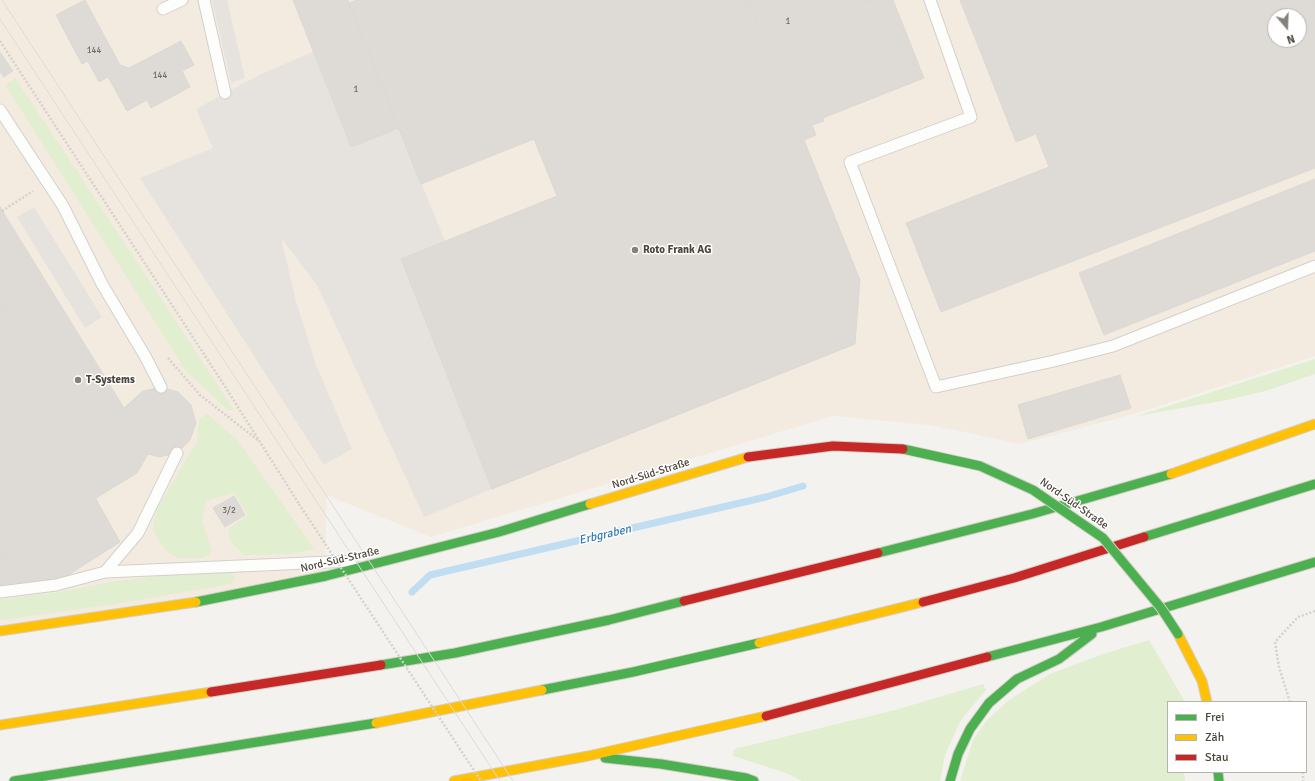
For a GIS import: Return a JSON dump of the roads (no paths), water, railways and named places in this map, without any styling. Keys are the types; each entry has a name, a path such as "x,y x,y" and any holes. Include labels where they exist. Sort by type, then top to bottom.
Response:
{"main road":[{"path":"0,725 324,675 455,652 609,620 1032,514 1172,474 1315,424"},
{"name":"Nord-Süd-Straße","path":"0,631 167,607 235,595 397,559 499,532 748,457 832,446 909,449 980,466 1033,490 1103,538 1161,608 1178,634 1202,681 1207,701"},
{"path":"14,781 344,730 446,711 640,670 831,626 1014,578 1315,484"},
{"path":"454,781 588,756 799,708 1101,627 1315,562"},
{"path":"950,781 958,754 970,730 989,703 1017,679 1059,659 1101,627"},
{"path":"588,756 661,764 746,778 754,781"}],"lane":[{"path":"163,9 182,0"},
{"path":"204,0 225,93"},
{"path":"930,0 971,117 850,162 936,387 1054,361 1113,346 1315,266"},
{"path":"0,110 63,206 102,284 146,356 161,386"},
{"path":"105,572 138,533 177,453"},
{"path":"0,592 56,585 105,572 397,559"}],"waterway":[{"name":"Erbgraben","path":"412,592 430,575 766,497 803,486"}],"tram line":[{"path":"2,0 513,781"},
{"path":"0,19 500,781"}],"place":[{"name":"Roto Frank AG","path":"635,250"},
{"name":"T-Systems","path":"78,380"}]}
